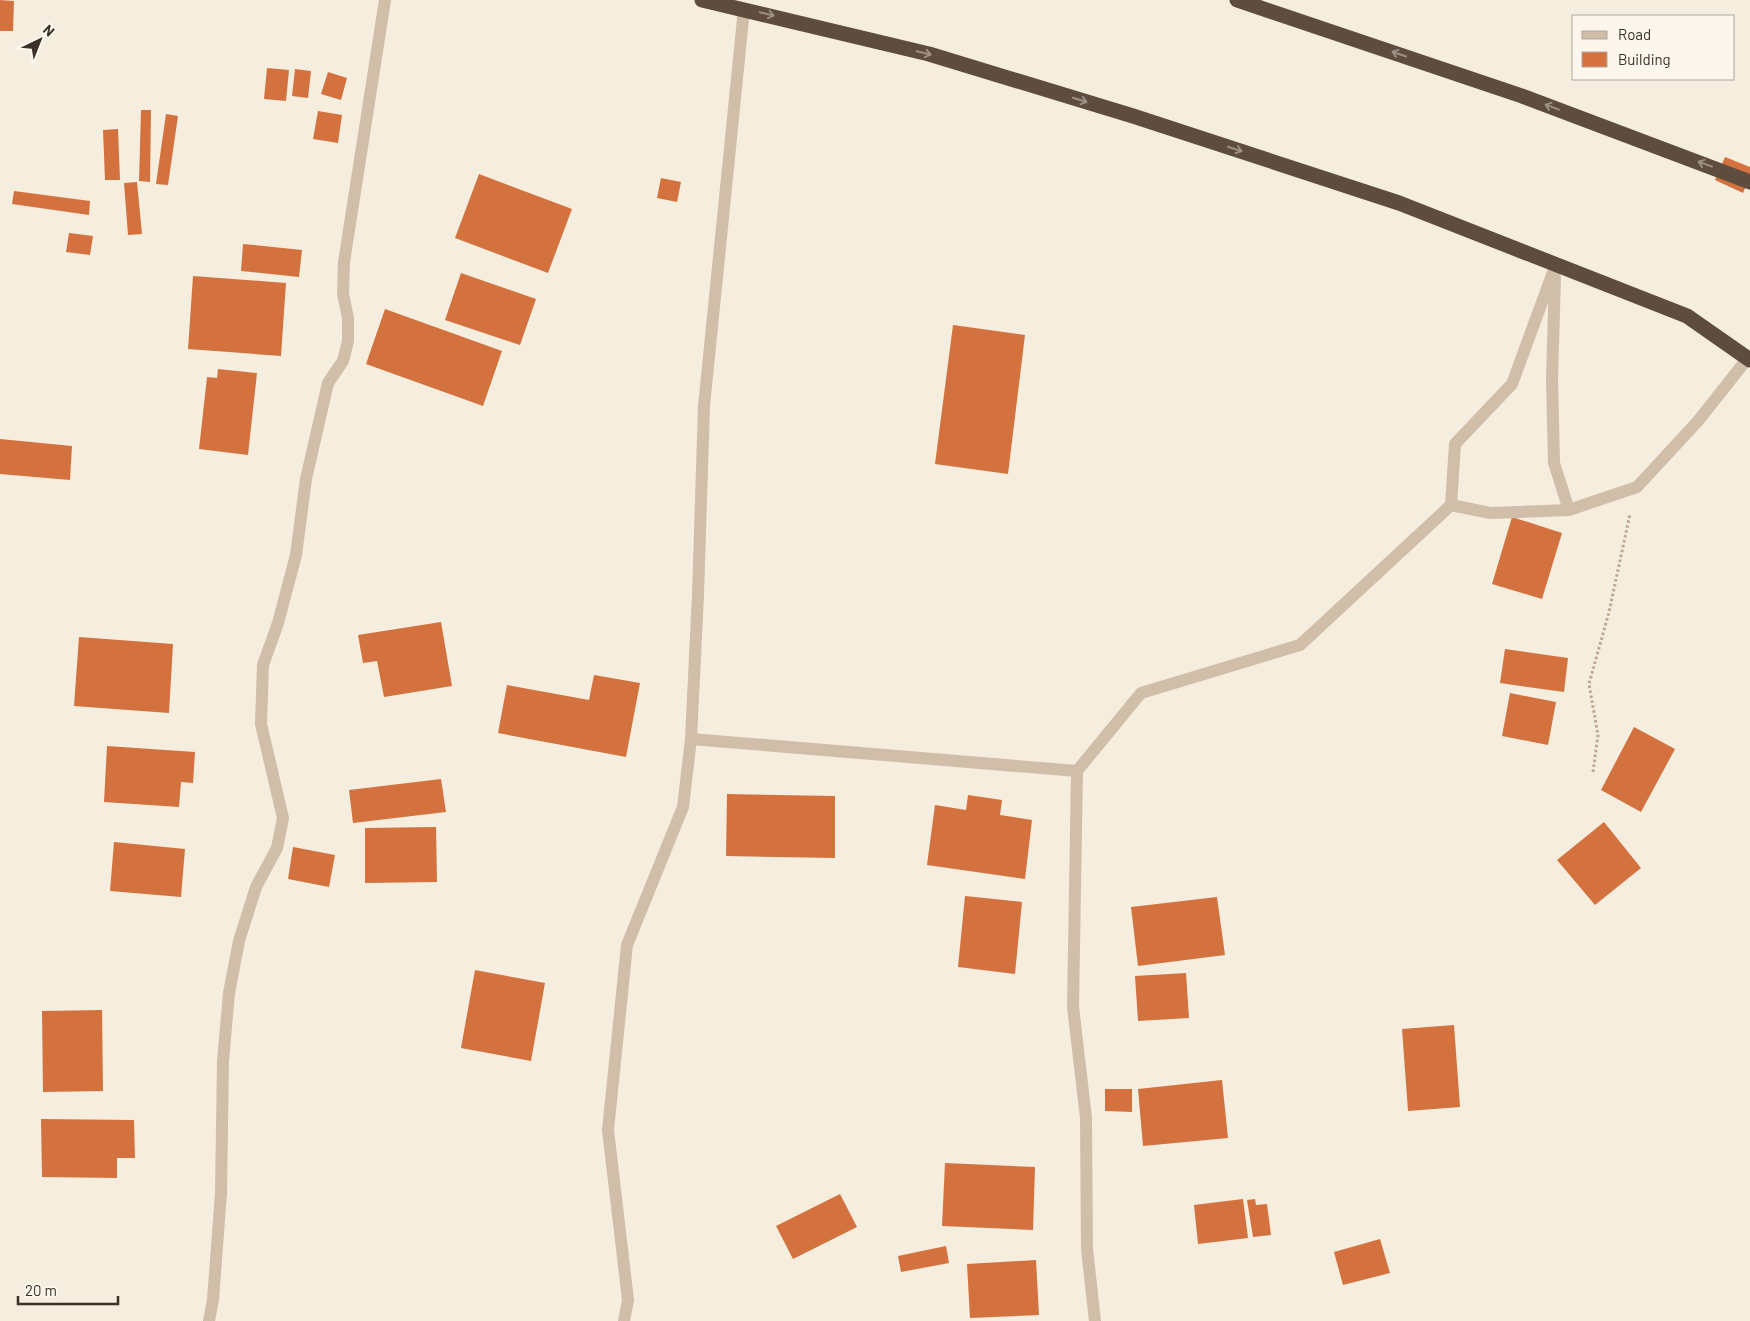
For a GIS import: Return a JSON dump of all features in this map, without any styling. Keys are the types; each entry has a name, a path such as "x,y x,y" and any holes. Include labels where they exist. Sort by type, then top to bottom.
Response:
{"highway":[{"path":"702,0 929,54 1133,116 1399,203 1687,316 1748,360"},
{"path":"1237,0 1522,96 1750,182"}],"street":[{"path":"209,1321 213,1300 221,1192 223,1061 229,993 239,941 256,887 278,848 284,818 261,724 264,665 278,623 296,555 306,478 328,383 342,361 348,341 348,318 343,294 344,262 385,0"},
{"path":"624,1321 628,1300 608,1130 627,945 683,807 691,739 704,406 744,9"},
{"path":"1095,1321 1086,1249 1086,1118 1073,1007 1077,771 1141,694 1300,645 1451,505 1455,444 1512,384 1556,264"},
{"path":"1556,264 1552,379 1554,463 1569,510"},
{"path":"1451,505 1490,513 1569,510 1637,487 1698,421 1748,360"},
{"path":"691,739 1077,771"}],"path":[{"path":"1593,772 1598,735 1589,684 1609,612 1623,540 1637,487"}],"building":[{"path":"0,0 14,1 13,31 0,31"},
{"path":"267,68 289,70 286,101 264,99"},
{"path":"295,69 311,71 308,98 292,96"},
{"path":"328,72 347,78 341,100 321,94"},
{"path":"141,110 151,110 150,182 139,181"},
{"path":"318,111 342,115 338,143 313,139"},
{"path":"166,114 178,116 168,185 156,184"},
{"path":"118,129 120,180 105,180 103,130"},
{"path":"1725,157 1750,167 1750,177 1743,193 1715,180"},
{"path":"479,174 572,209 548,273 455,238"},
{"path":"661,178 681,182 677,202 657,198"},
{"path":"137,182 142,234 128,235 124,183"},
{"path":"14,191 90,201 89,215 12,204"},
{"path":"69,233 93,236 90,255 66,252"},
{"path":"243,244 302,250 299,277 241,271"},
{"path":"461,273 536,299 520,345 445,320"},
{"path":"193,276 286,283 281,356 188,349"},
{"path":"385,309 502,351 483,406 366,364"},
{"path":"953,325 1025,335 1008,474 935,464"},
{"path":"218,369 257,373 248,455 199,449 207,377 217,378"},
{"path":"0,439 72,446 70,480 0,474"},
{"path":"1512,517 1562,533 1542,599 1492,584"},
{"path":"441,622 452,686 384,697 377,661 363,663 358,635"},
{"path":"79,637 173,644 169,713 74,706"},
{"path":"1505,649 1568,658 1564,692 1500,683"},
{"path":"594,675 640,683 626,757 498,733 507,685 589,700"},
{"path":"1510,693 1556,702 1548,745 1502,736"},
{"path":"1634,727 1675,749 1641,812 1601,790"},
{"path":"107,746 195,752 193,783 181,782 179,807 104,802"},
{"path":"441,779 446,812 353,823 349,790"},
{"path":"727,794 835,796 835,858 726,856"},
{"path":"968,795 1002,800 1000,815 1032,820 1025,879 927,865 935,805 966,810"},
{"path":"1604,822 1641,868 1595,905 1557,860"},
{"path":"436,827 437,882 365,883 365,828"},
{"path":"114,842 185,849 181,897 110,891"},
{"path":"293,847 335,855 329,887 288,879"},
{"path":"965,896 1022,902 1015,974 958,967"},
{"path":"1217,897 1225,955 1138,966 1131,907"},
{"path":"475,970 545,983 531,1061 461,1048"},
{"path":"1186,973 1189,1018 1138,1021 1135,976"},
{"path":"102,1010 103,1091 43,1092 42,1011"},
{"path":"1454,1025 1460,1107 1408,1111 1402,1029"},
{"path":"1222,1080 1228,1138 1143,1146 1138,1089"},
{"path":"1105,1089 1132,1089 1132,1112 1105,1111"},
{"path":"41,1119 134,1120 135,1158 117,1158 117,1178 42,1177"},
{"path":"945,1163 1035,1167 1033,1230 942,1226"},
{"path":"840,1194 857,1227 793,1259 776,1226"},
{"path":"1243,1199 1248,1238 1198,1244 1194,1205"},
{"path":"1255,1199 1256,1205 1267,1204 1271,1235 1253,1237 1247,1200"},
{"path":"1380,1239 1390,1273 1343,1285 1334,1252"},
{"path":"946,1246 949,1263 901,1272 898,1256"},
{"path":"1036,1260 1039,1315 970,1318 967,1264"}]}
